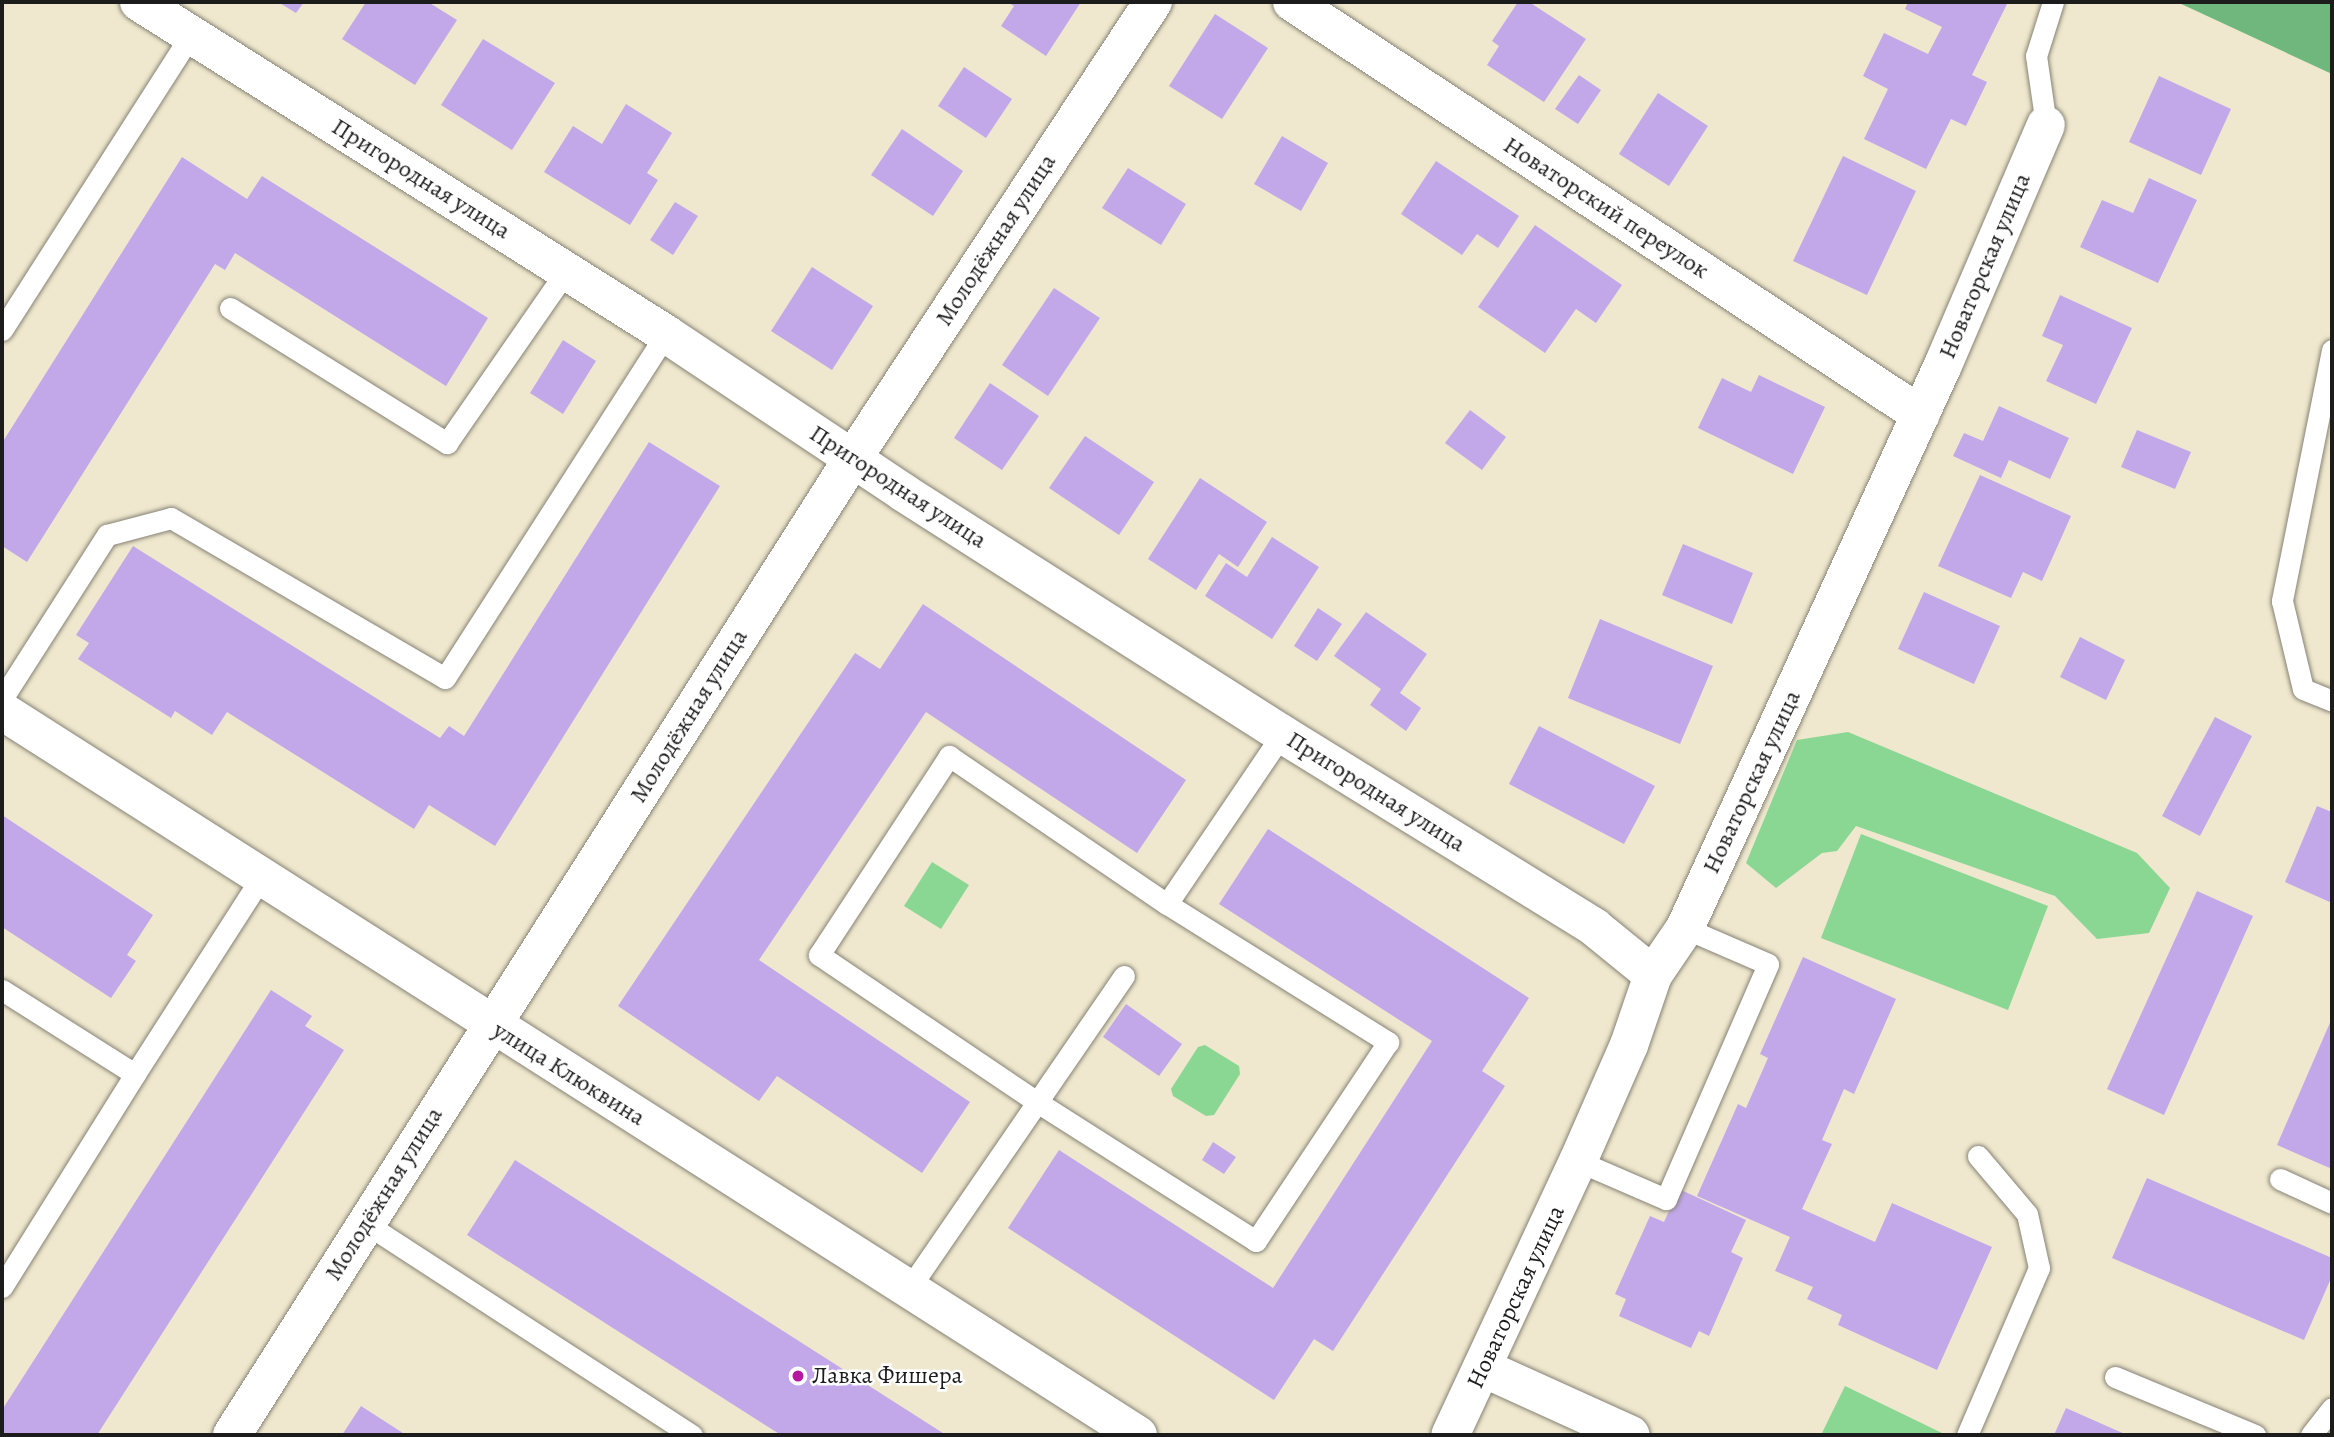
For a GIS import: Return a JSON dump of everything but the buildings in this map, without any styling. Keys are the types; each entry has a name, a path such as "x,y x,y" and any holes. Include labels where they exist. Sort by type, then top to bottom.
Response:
{"street":[{"name":"Пригородная улица","path":"139,2 666,334 853,458 1282,734 1594,927 1653,975"},
{"name":"Молодёжная улица","path":"232,1435 853,458 1153,2"},
{"name":"Новаторский переулок","path":"1292,2 1920,415"},
{"name":"Новаторская улица","path":"1451,1435 1629,1045 1653,975 1685,928 1920,415 2046,125"},
{"name":"улица Клюквина","path":"2,711 492,1026 1138,1435"},
{"path":"1483,1368 1631,1435"}],"lane":[{"path":"2046,125 2036,56 2053,2"},
{"path":"2,330 191,34"},
{"path":"230,308 447,443 566,271"},
{"path":"2,699 107,535 171,518 445,678 666,334"},
{"path":"2332,350 2283,601 2303,689 2332,701"},
{"path":"1167,904 1282,734"},
{"path":"949,756 1167,904 1388,1042 1256,1241 1037,1102 819,955 949,756"},
{"path":"2,1287 261,878"},
{"path":"1578,1161 1666,1199 1768,964 1685,928"},
{"path":"908,1290 1124,976"},
{"path":"2,990 135,1074"},
{"path":"1967,1435 2039,1268 2027,1214 1978,1156"},
{"path":"2280,1179 2332,1203"},
{"path":"365,1223 692,1435"},
{"path":"2115,1377 2255,1435"},
{"path":"2311,1435 2332,1408"}],"green space":[{"path":"2177,2 2332,2 2332,74"},
{"path":"1848,732 2137,853 2170,888 2149,933 2097,939 2055,896 1856,826 1837,851 1822,853 1776,888 1746,863 1797,740"},
{"path":"1861,834 2048,906 2008,1010 1821,938"},
{"path":"932,862 969,885 941,929 904,906"},
{"path":"1205,1045 1239,1066 1240,1074 1214,1115 1206,1116 1173,1096 1171,1089 1198,1047"},
{"path":"1845,1386 1944,1434 1821,1435"}],"place":[{"name":"Лавка Фишера","path":"798,1376"}]}
